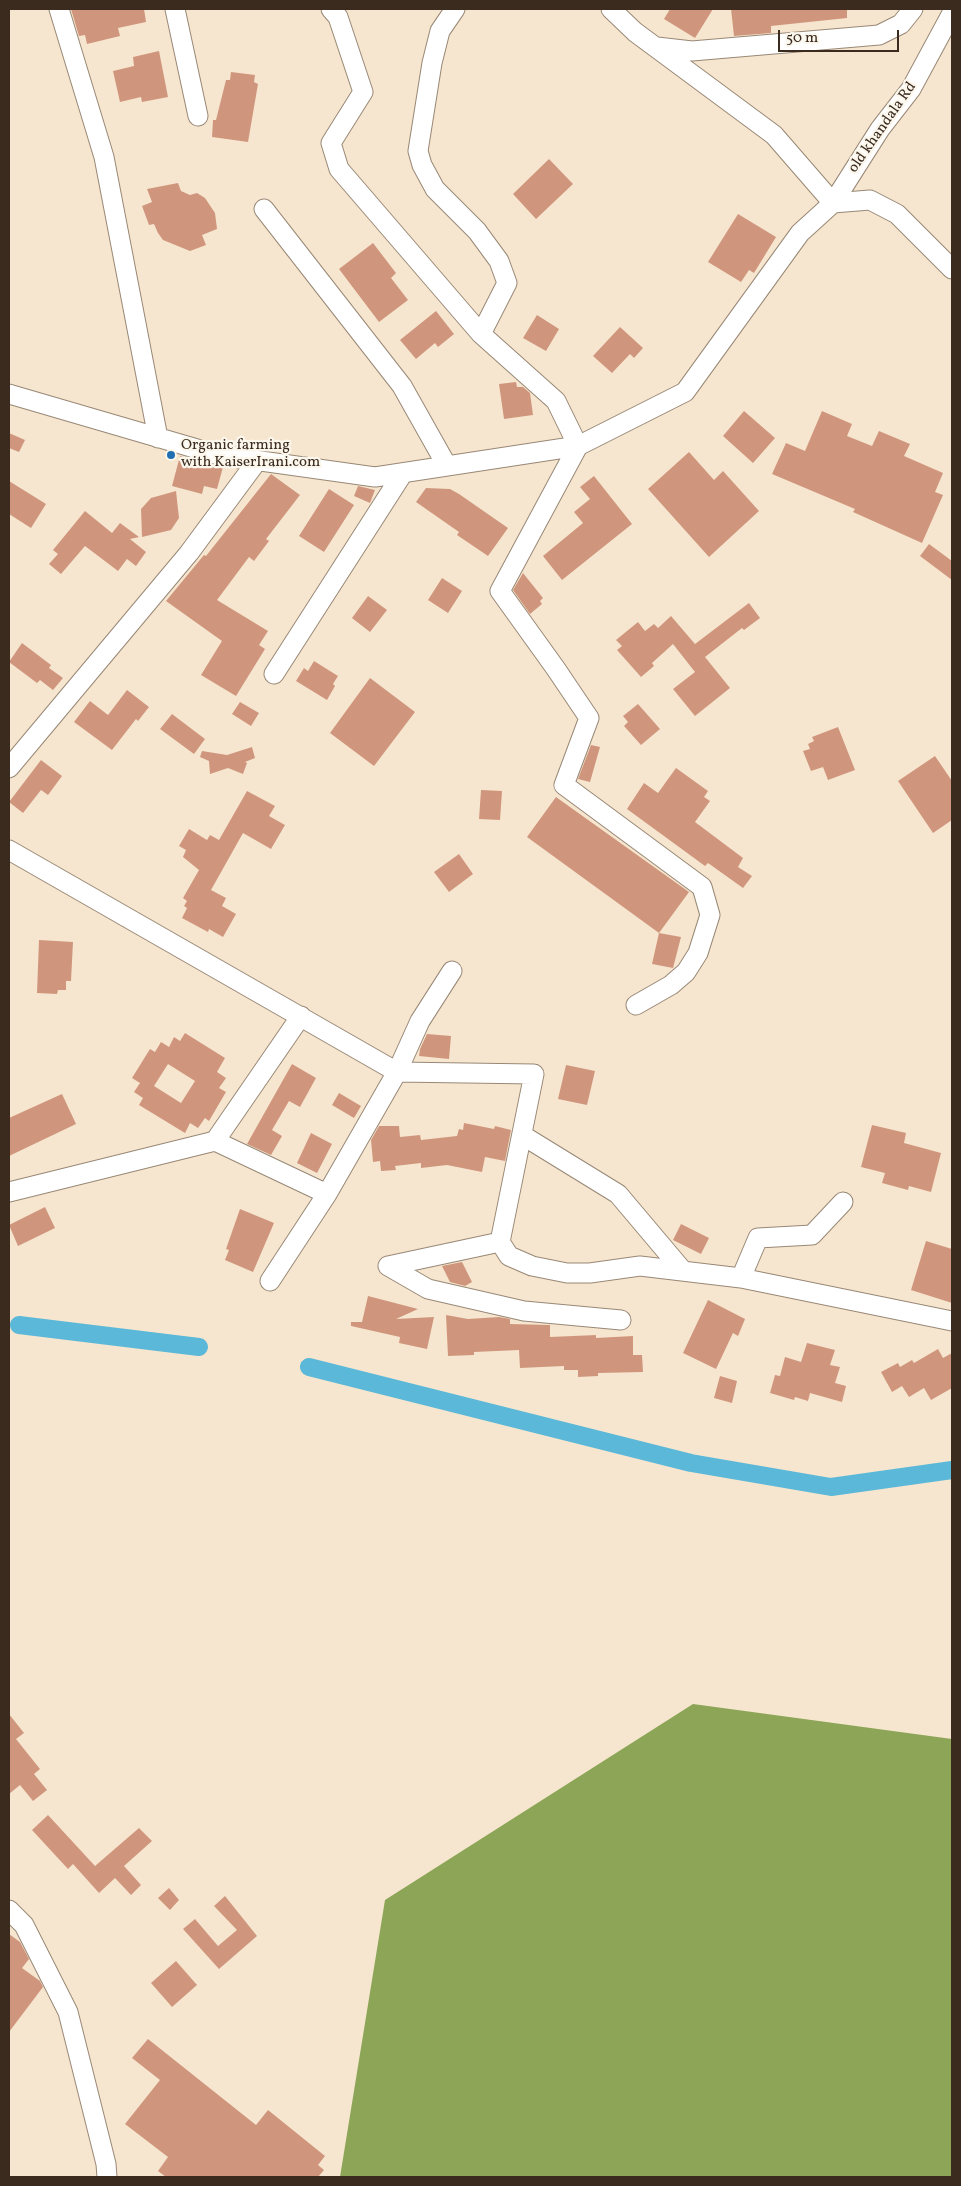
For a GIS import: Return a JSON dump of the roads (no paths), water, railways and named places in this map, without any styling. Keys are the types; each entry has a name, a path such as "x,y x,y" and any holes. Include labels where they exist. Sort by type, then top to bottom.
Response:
{"street":[{"path":"59,9 104,157 158,438"},
{"path":"175,9 198,116"},
{"path":"331,9 338,17 363,92 331,143 339,169 481,334 556,401 578,446 500,591 556,668 589,718 564,785 702,886 710,915 698,953 686,972 671,986 636,1006"},
{"path":"455,9 440,31 432,63 418,151 422,165 435,189 477,231 499,261 507,283 481,334"},
{"path":"611,9 635,32 774,135 832,203 870,200 897,214 952,269"},
{"path":"656,47 692,51 879,35 901,24 913,9"},
{"name":"old khandala Rd","path":"9,394 218,455 375,477 578,446 685,392 800,233 832,203 880,130 911,89 952,14"},
{"path":"264,209 402,386 447,466"},
{"path":"9,768 188,553 257,461"},
{"path":"274,674 402,473"},
{"path":"9,850 397,1072 534,1074 500,1242 509,1256 532,1266 567,1273 590,1273 640,1266 742,1278 952,1321"},
{"path":"270,1281 327,1194 397,1072 420,1021 452,971"},
{"path":"215,1141 301,1016"},
{"path":"522,1135 618,1194 683,1271"},
{"path":"9,1192 215,1141 327,1194"},
{"path":"742,1278 758,1238 812,1235 843,1202"},
{"path":"500,1242 388,1266 428,1289 438,1292 524,1311 621,1320"},
{"path":"9,1910 24,1925 68,2012 106,2164 107,2177"}],"waterway":[{"path":"19,1325 199,1347"},
{"path":"309,1367 691,1463 831,1487 952,1470"}],"place":[{"name":"Organic farming with KaiserIrani.com","path":"171,455"}]}
